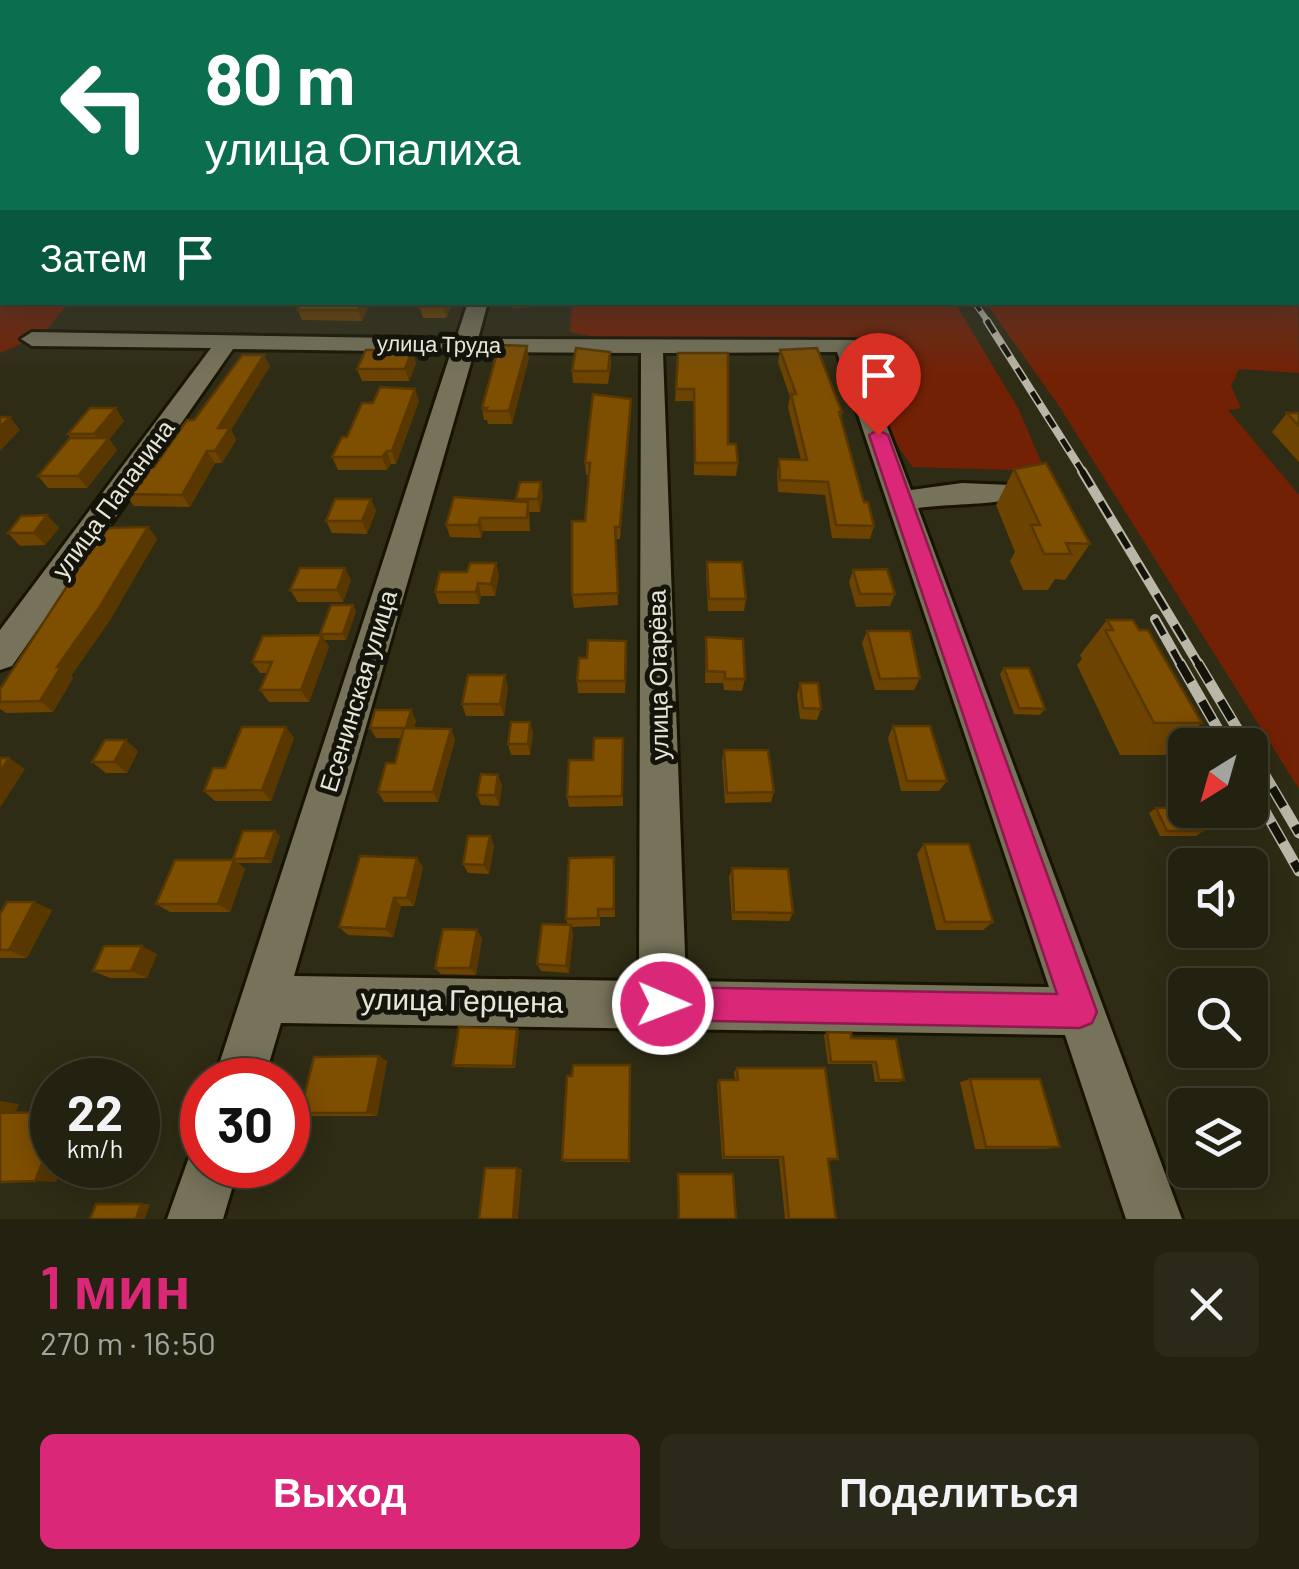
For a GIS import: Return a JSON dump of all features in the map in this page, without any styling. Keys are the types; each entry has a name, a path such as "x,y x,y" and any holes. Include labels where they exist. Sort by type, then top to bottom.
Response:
{"street":[{"name":"Есенинская улица","path":"246,1058 477,305"},
{"name":"улица Труда","path":"32,339 846,345 902,501"},
{"name":"улица Папанина","path":"0,656 226,343"},
{"name":"улица Огарёва","path":"652,346 663,1004"},
{"path":"1001,492 962,492 902,501 1154,1219"},
{"name":"улица Герцена","path":"264,999 1080,1012"},
{"path":"195,1219 205,1188"}],"shaded area":[{"path":"0,305 67,305 43,334 0,353"},
{"path":"572,305 956,305 1018,408 1045,471 913,467 889,430 877,388 906,388 914,381 907,351 895,340 902,337 598,338 570,332"},
{"path":"987,305 1298,305 1299,373 1239,369 1231,386 1241,408 1228,410 1299,495 1299,789 1268,740 1268,728 1261,728 1059,406"},
{"path":"887,342 902,351 907,371 872,367 865,350 869,343"}],"building":[{"path":"299,305 361,305 358,310 298,310"},
{"path":"499,345 527,346 509,411 485,411 487,408 482,408"},
{"path":"576,348 610,352 608,371 572,371"},
{"path":"817,348 842,412 864,502 868,502 874,526 836,525 828,482 780,480 779,459 807,460 791,394 796,394 780,350"},
{"path":"366,350 412,350 405,369 357,369"},
{"path":"678,353 728,353 728,444 736,444 738,463 695,463 694,389 676,389"},
{"path":"242,355 264,355 218,428 230,428 215,451 207,451 182,495 125,494 143,467 154,467 187,420 194,420"},
{"path":"380,387 415,389 392,451 382,457 332,457 342,437 347,437 362,403 373,403"},
{"path":"593,394 631,399 620,527 615,527 618,593 572,595 572,521 585,521 590,463 585,463"},
{"path":"90,408 116,408 94,434 68,434"},
{"path":"1287,413 1299,413 1299,426"},
{"path":"70,438 109,438 78,476 38,476"},
{"path":"1046,463 1090,544 1066,543 1071,554 1044,554 1031,525 1040,525 1014,469"},
{"path":"520,482 541,482 538,499 516,499"},
{"path":"454,497 528,502 527,518 480,518 478,525 446,525"},
{"path":"335,499 371,499 362,521 326,521"},
{"path":"47,515 34,533 8,533 21,516"},
{"path":"148,527 99,608 57,667 61,667 40,701 0,702 0,689 105,528"},
{"path":"707,562 742,562 746,599 709,599"},
{"path":"470,563 496,563 491,584 478,583 476,592 435,592 440,572 467,572"},
{"path":"300,568 345,568 337,590 290,590"},
{"path":"887,569 895,594 860,594 853,570"},
{"path":"331,605 353,605 343,634 320,634"},
{"path":"1107,620 1133,620 1139,630 1148,630 1202,723 1154,723 1105,630 1113,630"},
{"path":"867,631 910,631 920,678 880,679"},
{"path":"322,635 301,690 260,690 272,662 252,662 263,636"},
{"path":"706,637 743,639 745,679 725,679 725,672 707,671"},
{"path":"588,640 626,641 625,681 577,681 579,658 587,658"},
{"path":"1004,668 1029,668 1045,709 1019,708"},
{"path":"468,675 505,675 500,704 462,704"},
{"path":"800,683 818,683 821,709 803,708"},
{"path":"375,710 411,710 406,728 451,729 433,792 378,792 386,763 395,763 404,728 370,728"},
{"path":"511,722 530,722 528,744 508,744"},
{"path":"893,726 930,726 947,781 907,781"},
{"path":"242,727 286,727 262,790 204,791 213,768 225,768"},
{"path":"594,738 623,738 622,796 567,797 569,760 593,760"},
{"path":"105,740 126,740 114,762 92,762"},
{"path":"724,750 768,750 774,792 727,793"},
{"path":"0,758 9,758 0,772"},
{"path":"481,774 498,775 495,795 477,795"},
{"path":"1156,808 1168,808 1168,828 1203,831 1167,831"},
{"path":"243,831 275,831 265,858 233,859"},
{"path":"468,836 490,836 484,865 463,864"},
{"path":"924,844 969,844 993,922 945,922"},
{"path":"360,856 417,858 407,898 394,898 386,929 339,927"},
{"path":"614,857 614,909 598,909 598,918 566,919 569,858"},
{"path":"175,860 234,860 218,904 156,904"},
{"path":"732,868 788,869 793,913 734,912"},
{"path":"7,902 34,902 9,950 0,950 0,914"},
{"path":"542,924 571,925 566,966 537,964"},
{"path":"443,929 477,930 470,968 435,968"},
{"path":"104,946 142,946 131,971 93,971"},
{"path":"459,1027 517,1029 513,1066 453,1065"},
{"path":"827,1032 851,1033 851,1038 896,1039 904,1080 879,1080 876,1062 831,1062"},
{"path":"379,1056 367,1113 310,1113 314,1057"},
{"path":"573,1065 630,1065 629,1160 562,1160 567,1076 572,1076"},
{"path":"737,1068 825,1068 838,1159 828,1159 836,1219 789,1219 783,1157 724,1157 719,1080 738,1080"},
{"path":"970,1079 1040,1079 1060,1147 986,1147"},
{"path":"30,1112 30,1181 0,1182 0,1113"},
{"path":"485,1168 517,1168 513,1219 479,1219"},
{"path":"678,1174 733,1174 736,1219 679,1219"},
{"path":"96,1204 141,1204 136,1219 90,1219"}],"railway":[{"path":"976,305 989,323"},
{"path":"987,321 1084,474"},
{"path":"1082,471 1199,665"},
{"path":"1155,619 1181,665"},
{"path":"1180,663 1217,728"},
{"path":"1198,663 1237,728"},
{"path":"1268,780 1299,833"},
{"path":"1268,817 1299,871"}],"route":[{"path":"663,1004 1080,1012 878,435"}]}
